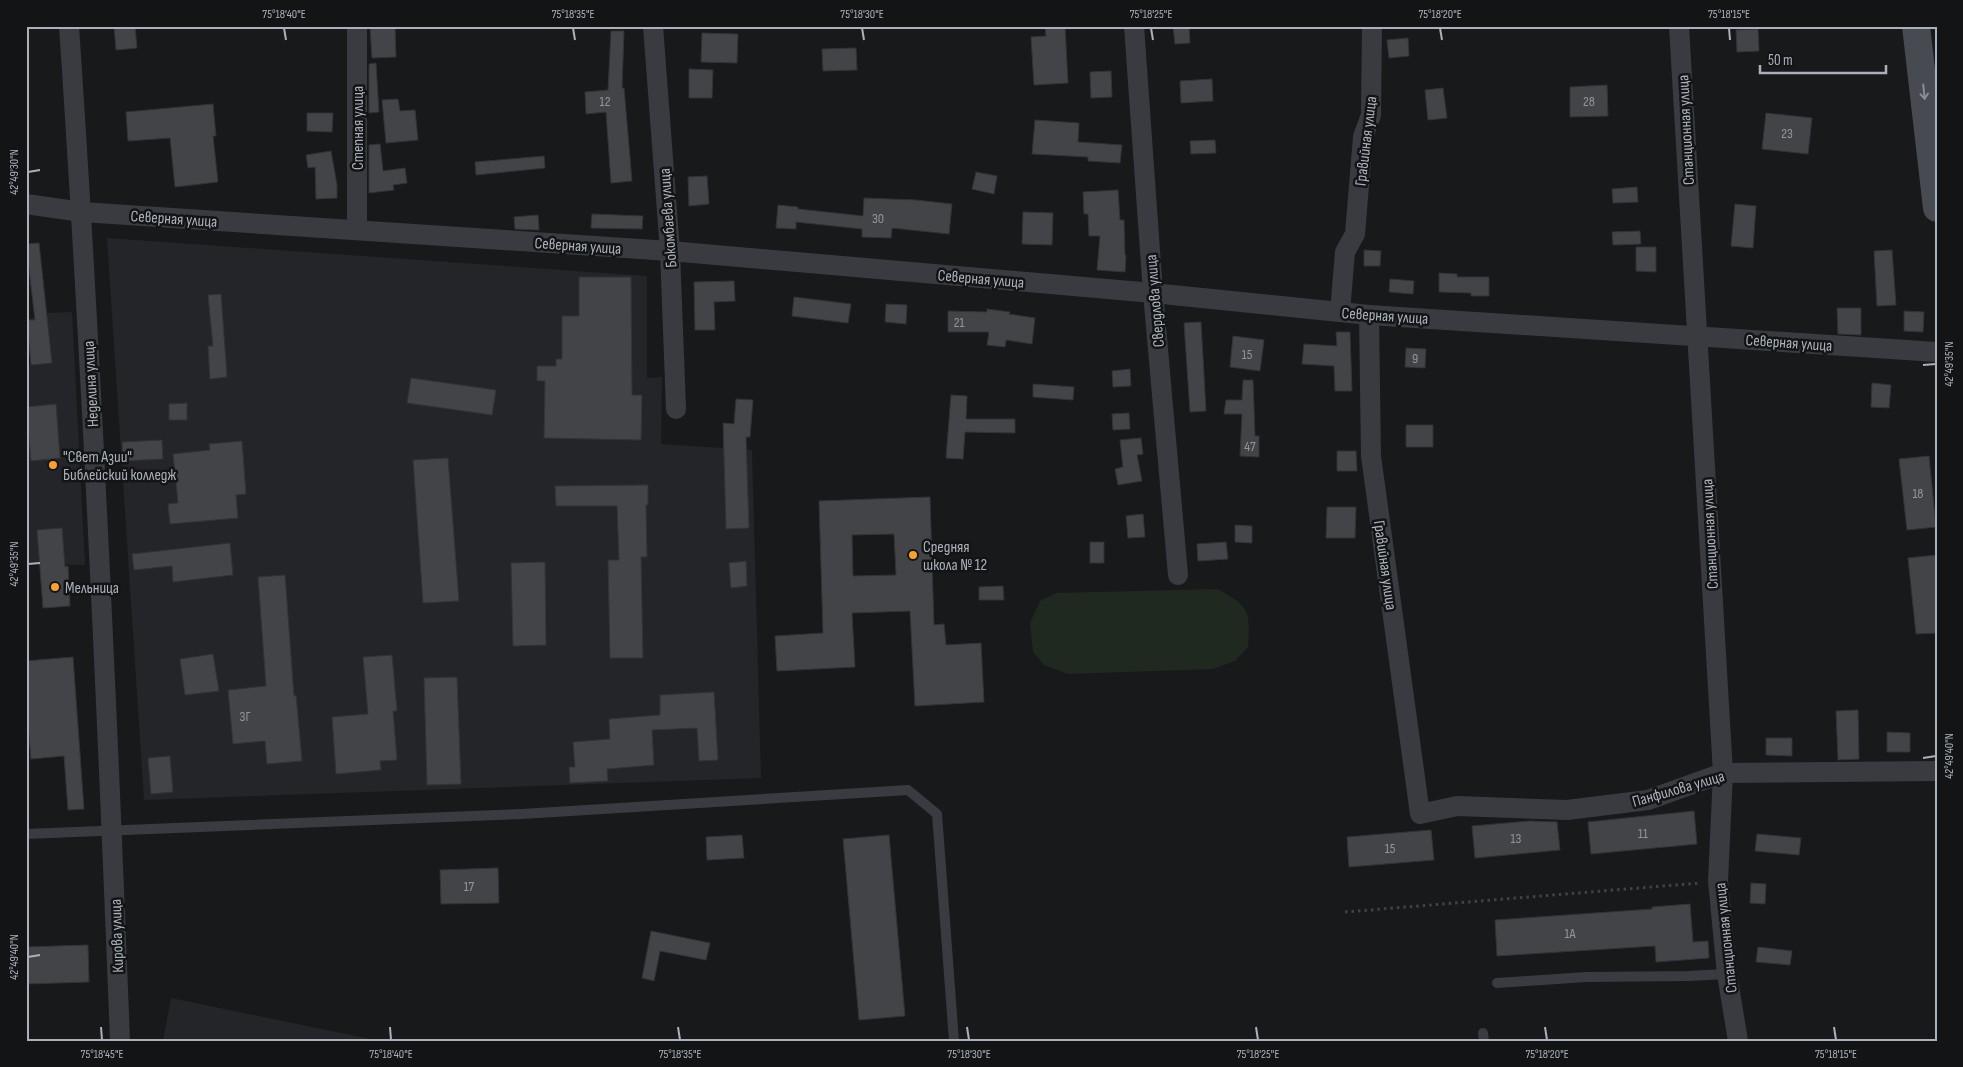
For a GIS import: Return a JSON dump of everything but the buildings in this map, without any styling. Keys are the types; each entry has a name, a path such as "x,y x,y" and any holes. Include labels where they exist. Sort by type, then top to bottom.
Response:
{"main road":[{"path":"1916,26 1937,208"}],"street":[{"name":"Неделина улица","path":"69,26 82,212 112,832"},
{"name":"Степная улица","path":"357,26 357,230"},
{"name":"Бокомбаева улица","path":"653,26 670,251 676,409"},
{"name":"Свердлова улица","path":"1134,26 1153,293 1178,575"},
{"name":"Гравийная улица","path":"1340,312 1345,252 1355,234 1363,137 1371,115 1372,26"},
{"name":"Станционная улица","path":"1679,26 1723,773 1718,881 1728,974 1738,1041"},
{"name":"Северная улица","path":"26,204 82,212 670,251 1153,293 1369,315 1937,352"},
{"name":"Гравийная улица","path":"1369,315 1371,456 1420,814"},
{"name":"Панфилова улица","path":"1420,814 1457,806 1566,810 1648,800 1723,773 1937,771"},
{"name":"Кирова улица","path":"112,832 120,1041"}],"lane":[{"path":"26,834 522,814 908,790 937,814 954,1041"},
{"path":"1497,984 1586,977 1728,974"}],"path":[{"path":"1345,912 1718,881"}],"shaded area":[{"path":"107,238 647,276 647,378 662,377 661,444 752,450 761,778 144,800"},
{"name":"\"Свет Азии\" Библейский колледж","path":"72,312 85,565 26,564 26,366 31,365 27,320 48,313"},
{"path":"1218,589 1229,595 1246,611 1249,625 1248,647 1235,661 1213,669 1068,674 1044,665 1033,652 1030,623 1040,601 1056,593"},
{"path":"171,998 380,1041 163,1041"}],"place":[{"name":"\"Свет Азии\" Библейский колледж","path":"53,465"},
{"name":"Средняя школа № 12","path":"913,555"},
{"name":"Мельница","path":"55,587"}]}
